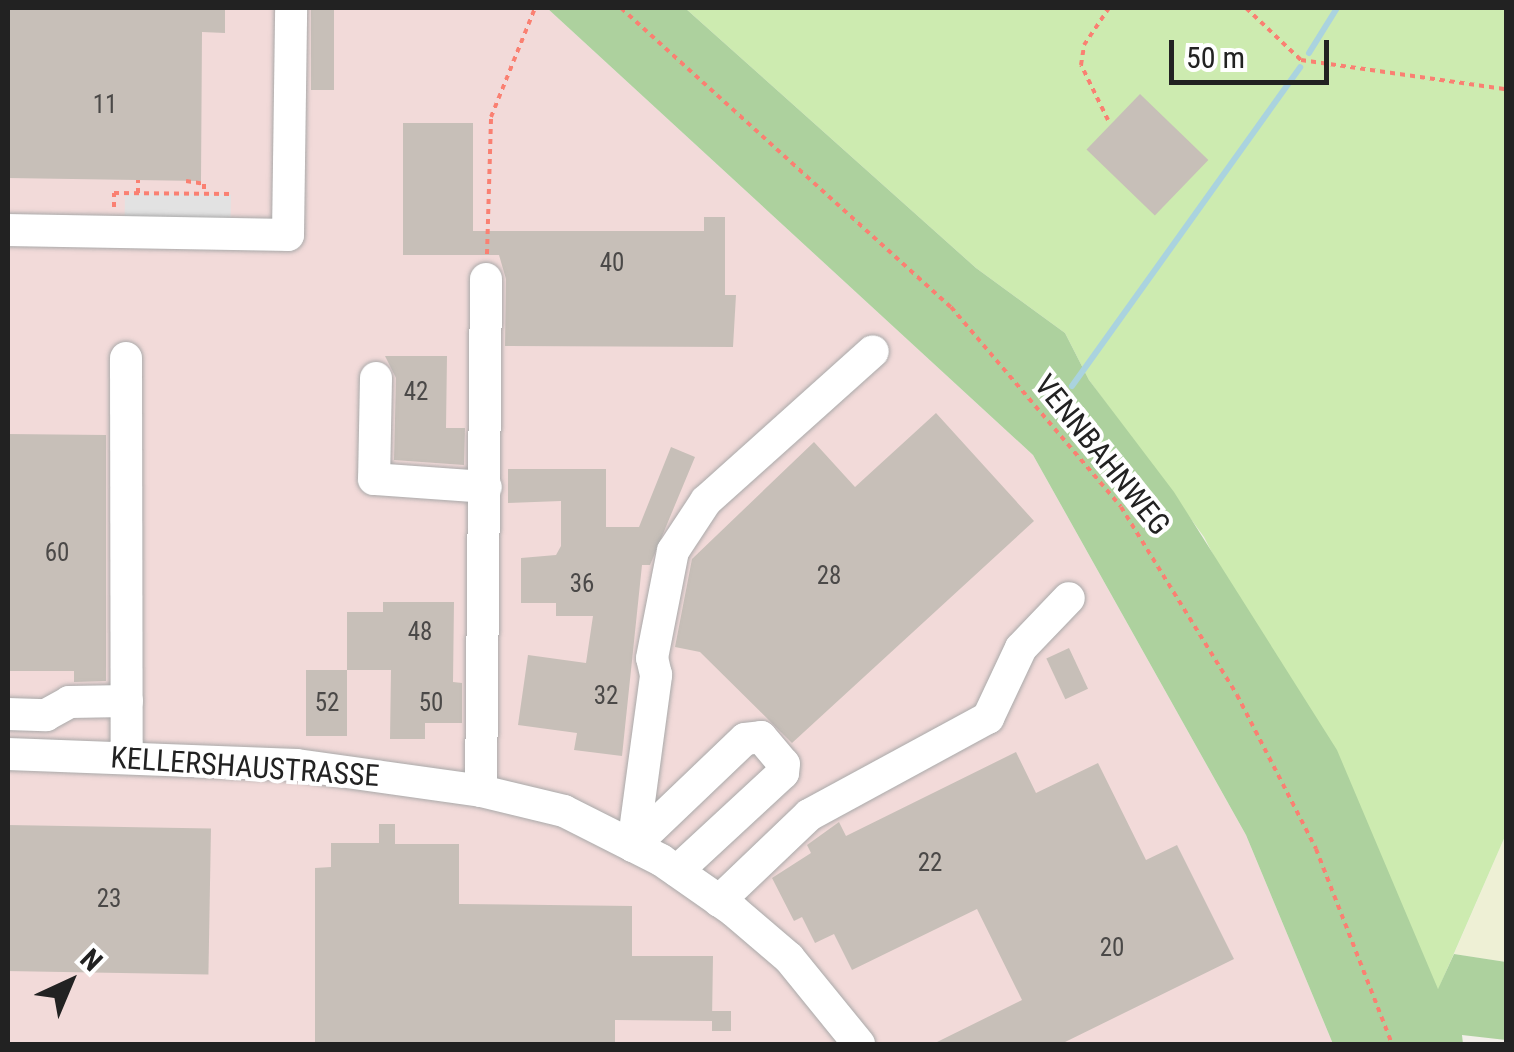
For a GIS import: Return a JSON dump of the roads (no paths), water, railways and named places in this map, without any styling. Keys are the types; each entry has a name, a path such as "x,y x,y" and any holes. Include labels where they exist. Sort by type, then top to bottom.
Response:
{"street":[{"path":"8,230 288,236 291,8"},
{"path":"482,791 486,279"},
{"path":"633,846 656,675 652,658 673,550 706,501 872,351"},
{"path":"126,358 127,758"},
{"path":"376,378 374,478 486,487"},
{"path":"719,901 809,814 988,718 1021,648 1069,598"},
{"path":"8,714 46,715 69,702 127,701"},
{"path":"633,846 745,739 761,738 784,764 783,773 677,871"},
{"name":"KELLERSHAUSTRASSE","path":"8,754 298,765 482,791 564,811 677,871 719,901 789,958 859,1044"}],"waterway":[{"path":"1309,53 1337,8"},
{"path":"1072,386 1300,67"}]}
